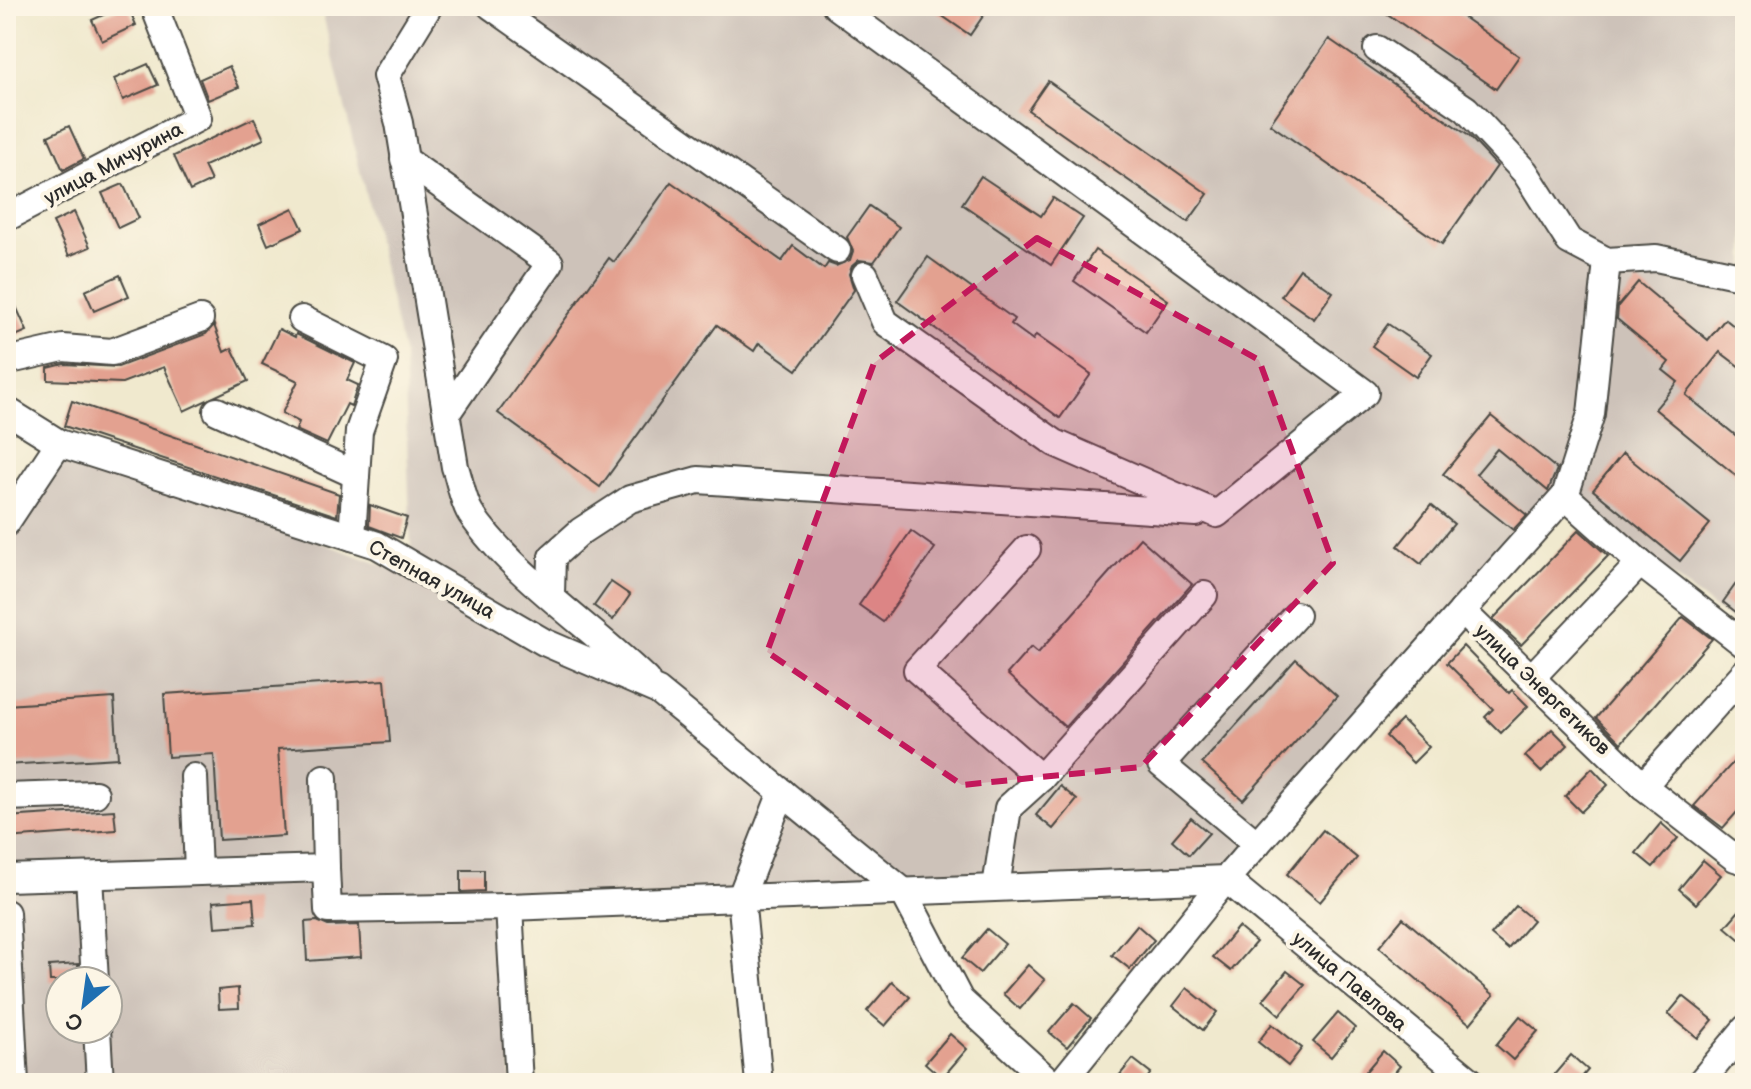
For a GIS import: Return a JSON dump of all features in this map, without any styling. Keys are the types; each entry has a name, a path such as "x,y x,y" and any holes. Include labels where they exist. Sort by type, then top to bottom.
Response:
{"street":[{"name":"улица Мичурина","path":"6,218 198,118 154,6"},
{"path":"429,6 386,76 404,159 455,467 469,512 517,565 658,691"},
{"path":"491,6 837,250"},
{"path":"551,594 552,557 581,531 630,499 698,480 1217,514 1365,393 836,6"},
{"path":"1377,49 1466,109 1525,172 1569,241 1607,261 1656,258 1745,277"},
{"path":"404,159 550,263 447,413"},
{"name":"улица Энергетиков","path":"1607,261 1591,414 1565,496 1462,611 1533,676 1643,786 1735,858 1745,861"},
{"path":"865,275 885,322 1055,443 1217,514"},
{"path":"6,361 63,348 112,352 200,319"},
{"path":"302,319 384,360 359,431 352,537"},
{"name":"Степная улица","path":"6,410 59,443 377,545 544,642 658,691 903,891 960,1000 1051,1083"},
{"path":"217,411 356,475"},
{"path":"6,523 59,443"},
{"path":"1565,496 1640,563 1745,645"},
{"path":"1027,549 917,670 1041,778"},
{"path":"1533,676 1640,563"},
{"path":"996,887 1008,808 1041,778 1204,595"},
{"path":"1061,1083 1226,879 1462,611"},
{"path":"1257,844 1161,764 1296,615"},
{"path":"1643,786 1745,672"},
{"path":"194,777 198,871"},
{"path":"324,778 328,910 509,907 1226,879"},
{"path":"759,1083 741,897 782,792"},
{"path":"6,797 95,794"},
{"path":"6,878 326,868"},
{"path":"89,876 94,965"},
{"name":"улица Павлова","path":"1226,879 1473,1083"},
{"path":"509,907 519,1083"},
{"path":"6,913 15,1083"},
{"path":"1700,1083 1745,1029"},
{"path":"98,1045 100,1083"}],"highlighted area":[{"path":"1037,238 1259,360 1333,563 1141,767 962,785 767,652 874,363"}],"shaded area":[{"path":"321,6 1745,6 1745,632 1563,491 1223,875 504,903 511,1083 6,1083 6,527 60,446 412,576 404,356"}],"building":[{"path":"128,6 136,25 102,41 92,20"},
{"path":"928,6 990,6 970,35"},
{"path":"1376,6 1447,6 1519,56 1496,89"},
{"path":"1329,39 1469,136 1497,166 1442,244 1270,124"},
{"path":"148,64 158,85 123,100 114,79"},
{"path":"229,66 239,87 208,100 200,79"},
{"path":"1048,81 1208,194 1188,222 1028,110"},
{"path":"254,118 264,139 204,166 211,181 190,191 174,156"},
{"path":"69,126 84,159 63,170 48,136"},
{"path":"981,176 1041,216 1053,198 1083,218 1051,265 962,204"},
{"path":"671,182 782,261 793,246 824,269 828,263 836,266 850,260 853,251 847,237 869,206 899,227 874,262 859,260 852,266 849,274 854,290 797,370 759,343 754,351 717,325 600,487 498,413 609,258 614,262"},
{"path":"123,184 139,218 118,228 102,193"},
{"path":"293,208 303,229 268,245 259,224"},
{"path":"74,212 90,247 69,256 53,222"},
{"path":"1095,250 1168,300 1146,332 1074,281"},
{"path":"928,257 1014,319 1011,324 1033,340 1036,335 1091,374 1060,418 897,301"},
{"path":"1300,269 1333,292 1314,319 1281,296"},
{"path":"120,275 129,296 94,311 85,291"},
{"path":"1638,282 1708,340 1725,319 1745,335 1745,371 1720,352 1686,395 1745,443 1745,483 1655,409 1678,382 1663,370 1669,362 1617,319 1618,306"},
{"path":"6,284 27,331 6,340"},
{"path":"1388,324 1432,354 1416,377 1372,346"},
{"path":"214,325 224,352 232,348 248,381 184,411 164,367 122,383 48,380 48,368 64,364 118,367 206,334"},
{"path":"279,329 355,363 347,380 358,385 351,406 347,404 327,444 296,430 299,422 282,413 298,381 262,364"},
{"path":"72,401 339,494 337,516 64,426"},
{"path":"1491,416 1557,469 1548,491 1497,449 1476,474 1527,515 1513,530 1443,474"},
{"path":"1623,453 1710,524 1680,561 1593,490"},
{"path":"370,505 407,518 401,538 369,526"},
{"path":"1431,505 1454,524 1421,564 1398,546"},
{"path":"1579,530 1608,556 1521,645 1493,619"},
{"path":"911,531 935,548 883,622 859,605"},
{"path":"1140,538 1192,584 1065,727 1007,674 1031,647 1038,653"},
{"path":"1745,571 1745,619 1723,602"},
{"path":"611,582 630,595 613,620 594,606"},
{"path":"1683,617 1712,639 1621,743 1596,718"},
{"path":"1463,646 1509,693 1512,690 1528,706 1501,733 1485,717 1493,709 1447,663"},
{"path":"1296,659 1337,696 1243,800 1202,763"},
{"path":"385,680 390,742 278,749 284,836 219,840 214,754 168,757 164,694"},
{"path":"114,698 118,758 6,765 6,705"},
{"path":"1402,720 1429,747 1413,763 1386,736"},
{"path":"1552,729 1568,745 1541,772 1525,756"},
{"path":"1745,749 1745,803 1723,828 1694,806"},
{"path":"1592,768 1608,785 1581,812 1565,796"},
{"path":"1060,786 1077,800 1053,829 1036,815"},
{"path":"114,810 116,830 6,838 6,817"},
{"path":"1191,818 1209,833 1189,855 1172,840"},
{"path":"1661,823 1678,838 1653,867 1636,853"},
{"path":"1323,830 1357,858 1320,902 1287,874"},
{"path":"1703,860 1721,875 1696,904 1679,889"},
{"path":"461,870 484,870 484,891 461,892"},
{"path":"253,899 255,924 215,927 213,902"},
{"path":"1745,904 1745,944 1725,927"},
{"path":"1516,906 1533,920 1508,949 1491,935"},
{"path":"1403,918 1494,995 1470,1024 1379,947"},
{"path":"317,921 328,926 359,925 361,957 307,961 305,922"},
{"path":"1137,925 1154,940 1130,969 1112,955"},
{"path":"1238,927 1256,942 1231,971 1213,957"},
{"path":"987,929 1005,944 980,973 962,958"},
{"path":"1028,965 1045,980 1020,1009 1003,994"},
{"path":"1287,971 1305,985 1280,1015 1263,1000"},
{"path":"892,982 910,997 885,1026 867,1011"},
{"path":"238,988 239,1008 219,1009 218,990"},
{"path":"1187,988 1217,1012 1203,1030 1173,1006"},
{"path":"1683,996 1713,1020 1698,1038 1668,1014"},
{"path":"1074,1003 1091,1018 1067,1047 1049,1032"},
{"path":"1338,1013 1355,1028 1331,1057 1313,1042"},
{"path":"1520,1016 1538,1031 1513,1060 1496,1045"},
{"path":"1272,1024 1302,1048 1288,1066 1258,1042"},
{"path":"950,1034 967,1049 942,1078 925,1063"},
{"path":"1383,1051 1400,1066 1386,1083 1356,1083"},
{"path":"1571,1055 1588,1070 1577,1083 1547,1083"},
{"path":"1133,1059 1151,1073 1143,1083 1113,1083"}]}
